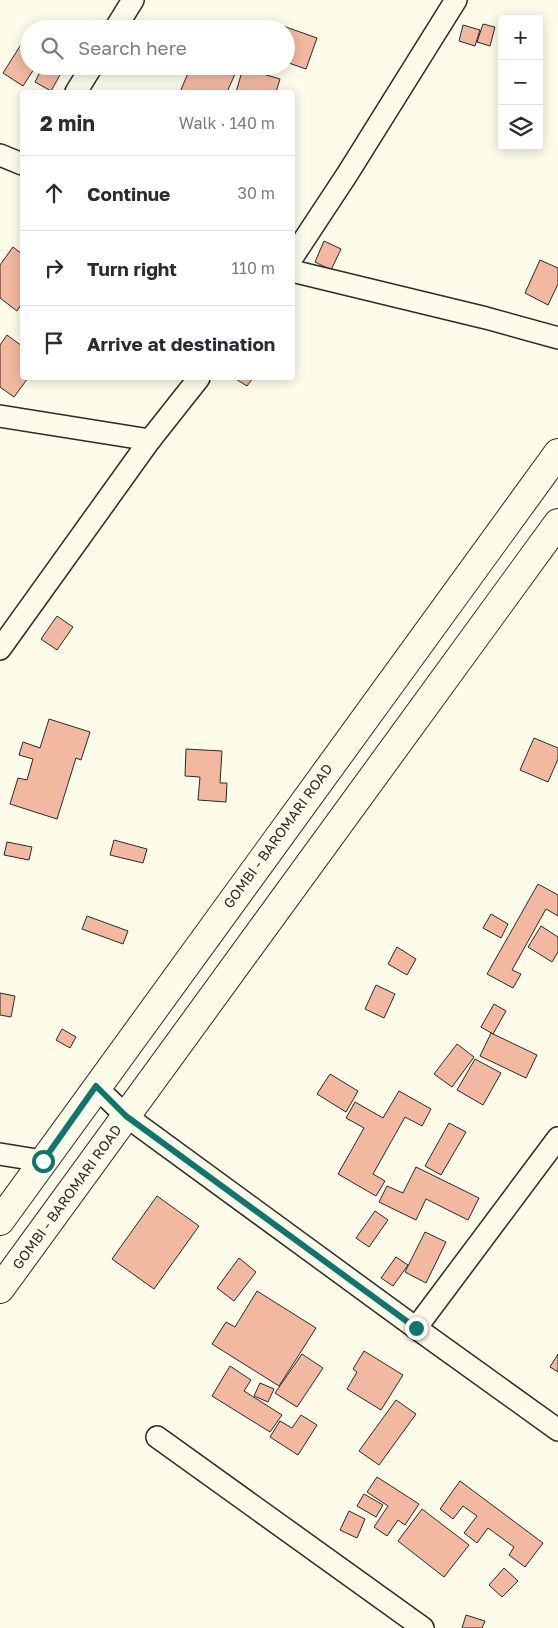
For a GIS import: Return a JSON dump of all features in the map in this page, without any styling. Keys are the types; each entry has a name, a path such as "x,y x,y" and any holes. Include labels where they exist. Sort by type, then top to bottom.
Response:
{"main road":[{"name":"GOMBI - BAROMARI ROAD","path":"0,1220 96,1086 556,461"},
{"name":"GOMBI - BAROMARI ROAD","path":"0,1289 558,523"}],"street":[{"path":"121,20 133,0"},
{"path":"295,253 348,173 456,0"},
{"path":"77,90 86,75"},
{"path":"0,155 20,163"},
{"path":"295,272 486,318 558,338"},
{"path":"0,649 150,440 197,380"},
{"path":"0,416 150,440"},
{"path":"96,1086 126,1116 558,1430"},
{"path":"416,1328 558,1138"},
{"path":"0,1154 43,1161"},
{"path":"157,1437 423,1628"}],"building":[{"path":"483,24 495,27 490,46 477,42"},
{"path":"463,25 480,30 475,46 459,41"},
{"path":"295,30 317,38 306,69 295,65"},
{"path":"20,46 20,75 30,75 23,86 3,73"},
{"path":"38,75 60,75 52,90 35,82"},
{"path":"187,75 235,75 228,90 181,90"},
{"path":"241,75 267,75 280,79 277,90 237,90"},
{"path":"324,241 341,249 331,270 315,262"},
{"path":"13,247 20,252 20,306 17,311 0,298 0,265"},
{"path":"540,260 558,268 558,284 548,305 525,293"},
{"path":"7,335 20,345 20,380 27,380 14,397 0,387 0,345"},
{"path":"237,380 252,380 247,386"},
{"path":"57,616 73,627 57,650 41,639"},
{"path":"49,719 90,732 81,760 76,758 57,819 10,804 18,778 27,780 33,759 19,755 23,742 40,748"},
{"path":"534,738 558,748 558,759 548,782 520,770"},
{"path":"186,749 222,751 220,783 227,783 226,802 198,800 200,777 185,776"},
{"path":"114,840 147,849 143,863 110,855"},
{"path":"7,842 32,847 29,860 4,855"},
{"path":"538,884 558,895 558,916 546,909 512,970 521,974 513,988 487,974"},
{"path":"491,914 508,924 501,938 483,928"},
{"path":"87,916 128,931 123,944 82,929"},
{"path":"541,926 558,937 558,952 552,962 528,947"},
{"path":"397,947 416,959 407,975 388,964"},
{"path":"376,985 395,994 384,1018 365,1009"},
{"path":"0,993 15,996 11,1017 0,1015"},
{"path":"494,1004 506,1011 493,1034 481,1027"},
{"path":"62,1029 76,1037 70,1048 56,1040"},
{"path":"491,1033 537,1055 526,1078 480,1056"},
{"path":"457,1044 474,1057 452,1087 434,1074"},
{"path":"475,1059 501,1073 483,1105 457,1090"},
{"path":"330,1074 358,1091 346,1112 317,1094"},
{"path":"399,1091 431,1109 422,1126 405,1117 373,1174 385,1181 376,1196 338,1174 364,1128 346,1118 355,1102 383,1118"},
{"path":"449,1123 466,1132 441,1175 425,1166"},
{"path":"416,1167 479,1198 468,1220 426,1199 416,1220 379,1202 387,1186 403,1193"},
{"path":"157,1196 199,1226 154,1289 112,1259"},
{"path":"375,1211 388,1220 369,1247 356,1238"},
{"path":"425,1232 446,1242 426,1283 405,1272"},
{"path":"396,1257 408,1265 393,1286 381,1278"},
{"path":"239,1258 256,1272 234,1301 217,1288"},
{"path":"257,1291 316,1328 279,1386 212,1344 226,1322 235,1327"},
{"path":"364,1351 403,1375 381,1410 347,1389 357,1372 353,1369"},
{"path":"302,1354 323,1368 297,1407 275,1393"},
{"path":"558,1354 558,1372 550,1367"},
{"path":"230,1366 251,1380 244,1391 282,1415 270,1432 212,1396"},
{"path":"260,1383 274,1389 268,1402 254,1396"},
{"path":"396,1400 416,1414 379,1465 359,1451"},
{"path":"301,1415 317,1425 298,1455 270,1437 280,1421 292,1428"},
{"path":"377,1477 419,1504 405,1525 398,1520 387,1536 374,1527 388,1506 367,1492"},
{"path":"460,1481 543,1543 525,1567 509,1555 514,1547 488,1528 477,1543 464,1533 477,1516 463,1506 453,1519 440,1509"},
{"path":"364,1494 383,1505 376,1517 357,1506"},
{"path":"422,1509 469,1545 444,1577 398,1541"},
{"path":"349,1511 365,1519 357,1538 340,1530"},
{"path":"504,1568 518,1581 502,1597 489,1585"},
{"path":"466,1615 485,1621 482,1628 462,1628"}],"route":[{"path":"43,1161 96,1086 126,1116 416,1328"}]}
